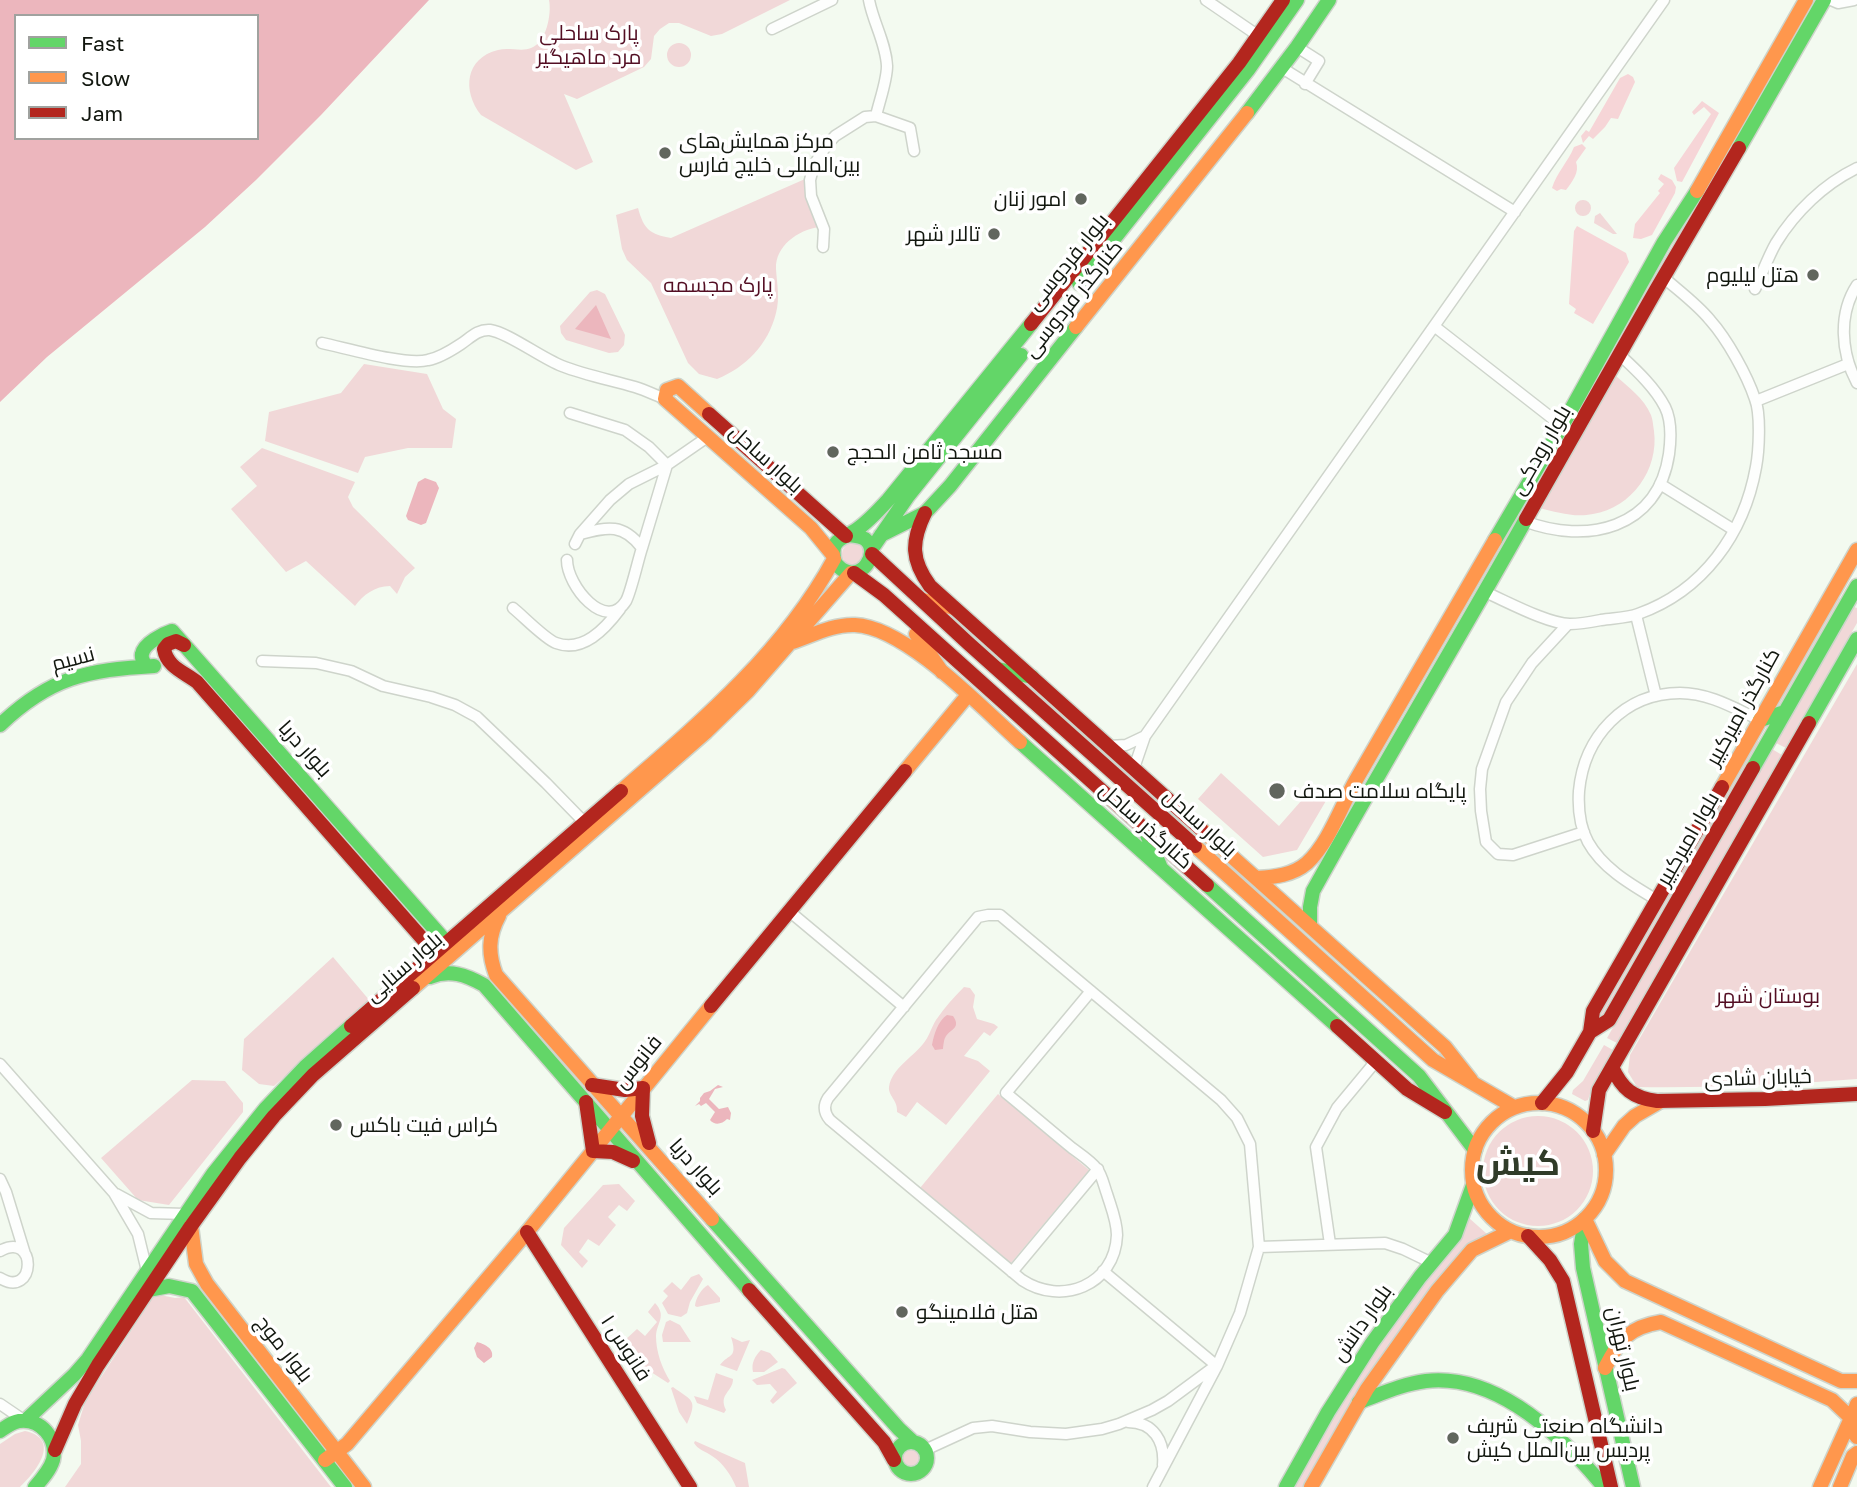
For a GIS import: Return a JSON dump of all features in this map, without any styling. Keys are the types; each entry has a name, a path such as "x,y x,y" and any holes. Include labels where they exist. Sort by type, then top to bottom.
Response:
{"main road":[{"name":"بلوار فردوسی","path":"871,552 908,496 1248,70 1283,0"},
{"name":"بلوار فردوسی","path":"848,536 876,515 899,488 1297,0"},
{"name":"کنارگذر فردوسی","path":"880,536 925,513 950,486 1282,68 1329,0"},
{"name":"بلوار رودکی","path":"1303,867 1321,846 1353,785 1562,426 1664,242 1692,199 1806,0"},
{"name":"بلوار رودکی","path":"1310,925 1311,898 1317,883 1367,793 1485,592 1663,277 1833,1"},
{"name":"بلوار ساحل","path":"834,557 811,528 665,399 667,390 678,386 848,536"},
{"name":"کنارگذر ساحل","path":"925,513 916,532 914,551 918,567 930,586 1445,1047 1476,1087"},
{"path":"855,535 865,539 871,552 871,560 865,569 853,573 842,570 834,557 836,544 855,535"},
{"name":"کنارگذر امیرکبیر","path":"1590,1032 1593,1011 1857,550"},
{"name":"بلوار ساحل","path":"871,552 898,580 1433,1060 1514,1107"},
{"name":"بلوار سنایی","path":"35,1487 45,1476 54,1450 98,1365 250,1126 297,1075 699,723 784,634 806,606 834,557"},
{"name":"بلوار ساحل","path":"853,573 884,595 1419,1076 1475,1150"},
{"name":"بلوار سنایی","path":"0,1431 10,1424 25,1420 74,1375 88,1359 147,1271 274,1116 313,1075 706,732 748,691 853,573"},
{"name":"بلوار امیرکبیر","path":"1542,1103 1567,1072 1590,1032 1609,1020 1857,586"},
{"path":"921,599 954,608"},
{"path":"901,611 942,672"},
{"name":"کنارگذر ساحل","path":"792,642 842,625 855,624 885,632 942,672 1407,1089 1451,1116"},
{"path":"146,666 142,656 144,650 164,633 172,631 186,646"},
{"path":"1593,1131 1599,1090 1857,639"},
{"path":"170,665 165,659 164,649 176,641 186,646"},
{"name":"بلوار دریا","path":"186,646 286,759 435,953"},
{"name":"بلوار دریا","path":"170,665 197,681 275,769 447,943"},
{"name":"نسیم","path":"0,725 12,712 42,690 67,678 170,665"},
{"path":"996,668 1032,677"},
{"name":"فانوس","path":"331,1456 347,1444 527,1232 642,1088 968,695"},
{"path":"1760,720 1785,712"},
{"path":"275,769 286,759"},
{"path":"1145,830 1161,869"},
{"path":"1257,878 1276,877 1303,867 1303,878 1311,884 1317,883"},
{"name":"بلوار دریا","path":"505,907 495,922 489,942 491,963 496,975 899,1429 919,1446"},
{"name":"بلوار دریا","path":"419,982 446,972 468,976 484,985 884,1442 899,1469 908,1474 911,1480"},
{"name":"خیابان شادی","path":"1612,1067 1618,1081 1626,1090 1640,1098 1661,1101 1857,1094"},
{"path":"592,1084 625,1090 642,1088 642,1125 653,1150"},
{"path":"586,1101 593,1151 612,1152 638,1164"},
{"path":"1604,1155 1624,1126 1661,1101"},
{"path":"1542,1103 1559,1106 1574,1113 1593,1131 1604,1155 1606,1172 1603,1190 1596,1206 1585,1219 1554,1235 1528,1236 1511,1231 1484,1209 1474,1185 1472,1167 1475,1150 1486,1127 1514,1107 1542,1103"},
{"name":"بلوار دانش","path":"1286,1487 1349,1377 1396,1310 1455,1235 1474,1185"},
{"path":"1585,1219 1605,1261 1625,1281 1840,1381 1857,1381"},
{"name":"بلوار تهران","path":"1585,1219 1581,1244 1583,1268 1633,1487"},
{"name":"بلوار موج","path":"188,1220 196,1264 207,1284 331,1456 345,1487"},
{"name":"بلوار دانش","path":"1311,1487 1359,1402 1413,1323 1472,1250 1511,1231"},
{"name":"فانوس ۱","path":"527,1232 690,1487"},
{"name":"بلوار تهران","path":"1528,1236 1550,1260 1563,1281 1611,1487"},
{"name":"بلوار موج","path":"148,1290 169,1286 192,1291 331,1456 364,1487"},
{"path":"1605,1368 1615,1348 1633,1328 1661,1322 1832,1400 1851,1418"},
{"path":"1359,1402 1425,1381 1459,1384 1486,1391 1539,1419 1564,1441 1604,1487"},
{"path":"1820,1487 1857,1404"},
{"path":"1851,1418 1850,1430 1857,1437"},
{"path":"25,1420 47,1430 54,1443 54,1450"},
{"path":"894,1460 894,1455 903,1443 919,1446 927,1460 911,1480"},
{"path":"1840,1487 1853,1456 1857,1453"}],"street":[{"path":"772,29 832,0"},
{"path":"863,0 870,6 887,67 876,117"},
{"path":"1206,0 1263,39"},
{"path":"1134,768 1145,736 1664,0"},
{"path":"1833,1 1855,0 1857,8"},
{"path":"1297,47 1319,61 1305,84"},
{"path":"1282,68 1515,212"},
{"path":"823,247 824,229 811,196 810,180 814,165 835,136 865,117 876,117 910,128 914,151"},
{"path":"1755,289 1774,246 1792,219 1817,195 1857,168"},
{"path":"1485,592 1568,624 1636,615 1663,602 1694,581 1712,565 1734,530 1744,511 1758,456 1756,401 1726,341 1710,320 1663,277"},
{"path":"1855,289 1848,304 1844,340 1848,364 1857,383"},
{"path":"1434,326 1562,426"},
{"path":"322,343 401,360 425,361 440,356 472,335 491,330 565,367 665,399"},
{"path":"1524,521 1555,530 1588,532 1607,529 1640,510 1656,493 1667,468 1670,425 1665,407 1653,390 1619,354"},
{"path":"1756,401 1848,364"},
{"path":"570,413 625,430 649,447 667,465"},
{"path":"642,548 633,536 614,529 599,529 578,539 610,500 629,484 667,465 709,436"},
{"path":"513,608 554,642 571,646 593,638 626,601 667,465"},
{"path":"1661,484 1734,530"},
{"path":"567,560 570,577 576,589 595,607 606,612 614,611 626,601"},
{"path":"1636,615 1656,696"},
{"path":"1568,624 1532,663 1506,702 1482,769 1481,811 1486,842 1498,854 1513,855 1584,832"},
{"path":"262,661 327,665 351,671 383,686 431,696 455,705 477,717 585,823"},
{"path":"1657,900 1620,876 1599,858 1584,832 1578,799 1580,783 1587,755 1599,734 1615,717 1634,704 1656,696 1681,693 1707,697 1760,720"},
{"path":"1109,746 1126,745 1145,736"},
{"path":"789,911 904,1007"},
{"path":"1091,991 1006,1093 1098,1169 1114,1214 1117,1234 1114,1254 1103,1271 1079,1289 1059,1292 1040,1290 1022,1280 830,1120 824,1107 828,1098 978,917 1000,915 1091,991 1221,1100 1237,1118 1250,1144 1259,1247 1240,1313 1217,1366 1153,1487"},
{"path":"1330,1244 1316,1147 1338,1108 1376,1061"},
{"path":"0,1064 114,1193 138,1234 147,1271"},
{"path":"1012,1272 1098,1169"},
{"path":"0,1179 29,1264 22,1279 12,1283 0,1278"},
{"path":"114,1193 151,1213 188,1220"},
{"path":"1259,1247 1385,1243 1432,1263"},
{"path":"0,1251 10,1247 25,1254"},
{"path":"1103,1271 1217,1366"},
{"path":"919,1446 974,1428 992,1426 1066,1434 1102,1429 1153,1410 1217,1366"},
{"path":"0,1404 25,1420"},
{"path":"1125,1422 1142,1424 1155,1433 1163,1447 1162,1470"}],"green space":[{"name":"پارک ساحلی مرد ماهیگیر","path":"549,0 790,0 722,34 711,36 679,23 669,23 654,36 651,59 644,67 577,99 564,94 593,162 576,170 481,115 475,106 469,86 473,68 487,54 502,49 527,49 541,40 550,13"},
{"path":"679,43 688,46 691,55 688,64 679,67 670,64 667,55 670,46"},
{"name":"پارک مجسمه","path":"805,179 808,200 819,227 796,236 779,253 776,269 777,307 767,335 754,354 728,374 717,379 699,374 688,363 651,283 627,260 622,249 616,215 638,208 649,230 671,238"},
{"path":"1583,200 1591,208 1583,216 1575,208"},
{"path":"1600,213 1617,234 1594,223 1595,216"},
{"path":"597,290 605,294 625,335 624,345 618,352 609,353 566,340 561,333 560,326 590,292"},
{"path":"364,364 427,374 443,409 456,419 452,448 408,448 365,457 358,473 265,441 269,412 341,393"},
{"path":"1615,375 1640,398 1652,417 1654,445 1647,472 1631,495 1607,510 1579,515 1539,508"},
{"path":"262,448 355,482 348,497 353,507 415,568 405,577 397,594 390,586 374,589 355,606 306,561 286,572 231,509 257,486 240,467"},
{"path":"853,543 861,546 864,554 861,562 853,565 845,562 842,554 845,546"},
{"path":"1837,597 1841,599 1778,709 1771,711"},
{"path":"1854,607 1857,608 1857,623 1786,748 1776,743"},
{"name":"بوستان شهر","path":"1857,664 1857,1079 1747,1086 1637,1087 1628,1072 1630,1055"},
{"path":"1755,739 1759,742 1602,1015 1598,1013"},
{"path":"1772,749 1782,755 1617,1043 1607,1038"},
{"path":"1221,773 1279,826 1316,784 1330,794 1297,850 1263,857 1198,799"},
{"path":"333,957 370,1001 274,1086 259,1084 242,1070 244,1039"},
{"path":"964,987 970,988 975,995 973,1007 977,1019 998,1027 990,1036 984,1032 964,1056 978,1061 990,1071 946,1125 917,1102 906,1117 897,1112 889,1090 891,1080 923,1044 939,1016"},
{"path":"1604,1045 1613,1050 1592,1087 1588,1100 1585,1101 1572,1094 1573,1090 1583,1081"},
{"path":"192,1080 225,1081 243,1103 243,1112 169,1205 138,1200 101,1158"},
{"path":"998,1094 1089,1170 1011,1263 920,1188"},
{"path":"1538,1116 1559,1120 1577,1132 1589,1150 1593,1171 1589,1192 1577,1210 1559,1222 1538,1226 1517,1222 1499,1210 1487,1192 1483,1171 1487,1150 1499,1132 1517,1120"},
{"path":"619,1184 635,1201 627,1211 619,1205 608,1217 616,1225 599,1246 588,1239 579,1252 588,1261 582,1268 561,1245 564,1228 603,1185"},
{"path":"1469,1218 1487,1234 1464,1249 1362,1386 1304,1487 1293,1487 1354,1381 1464,1231"},
{"path":"699,1274 703,1279 687,1313 681,1317 668,1314 662,1303 668,1296 663,1291 672,1282 681,1290 691,1277"},
{"path":"708,1285 720,1298 720,1302 695,1306 699,1294"},
{"path":"155,1294 184,1297 331,1487 65,1487 81,1464 78,1425 85,1402"},
{"path":"655,1303 661,1315 656,1336 657,1348 670,1381 668,1383 650,1369 646,1372 625,1340 637,1329 645,1336 657,1322 648,1312"},
{"path":"670,1320 680,1325 691,1342 663,1342 666,1322"},
{"path":"731,1337 742,1342 750,1340 737,1371 720,1365 732,1355 734,1349"},
{"path":"761,1350 770,1353 778,1362 764,1372 753,1372 754,1360"},
{"path":"782,1368 797,1383 773,1404 770,1401 777,1392 770,1384 757,1385 752,1380"},
{"path":"716,1373 733,1379 724,1400 724,1413 697,1403 694,1396 708,1400"},
{"path":"671,1388 691,1401 692,1410 687,1424 679,1412"},
{"path":"25,1431 36,1435 42,1441 44,1448 38,1465 20,1487 0,1487 0,1444"},
{"path":"695,1441 745,1463 749,1487 736,1487 723,1466 698,1447"},
{"path":"907,1447 915,1447 922,1454 922,1462 915,1469 907,1469 900,1462 900,1454"}],"shaded area":[{"path":"0,0 429,0 256,180 205,227 47,357 0,402"},
{"path":"1628,74 1635,82 1618,119 1611,118 1593,139 1589,136 1583,143 1581,136 1586,130 1589,132 1620,78"},
{"path":"1702,101 1719,113 1682,182 1677,181 1674,168 1711,114 1704,107 1694,115 1692,112"},
{"path":"1582,144 1586,148 1576,162 1576,173 1571,184 1566,190 1557,191 1552,188 1574,147"},
{"path":"1661,174 1672,180 1676,187 1675,193 1652,235 1641,239 1633,238 1635,224 1664,184 1658,179"},
{"path":"1577,226 1626,253 1629,262 1593,324 1574,313 1576,309 1569,304 1574,231"},
{"path":"596,305 611,339 575,329"},
{"path":"425,478 436,482 439,488 426,523 421,525 408,520 406,516 418,482"},
{"path":"947,1015 953,1016 956,1024 945,1038 943,1049 935,1050 932,1045 935,1032"},
{"path":"718,1085 723,1087 715,1089 709,1099 719,1109 728,1107 731,1113 730,1120 716,1124 710,1120 715,1112 706,1103 695,1106 704,1093"},
{"path":"477,1342 491,1351 492,1357 484,1363 477,1357 474,1348"}],"traffic: fast":[{"path":"1079,283 1248,70 1297,0"},
{"path":"1247,113 1329,0"},
{"path":"1739,148 1824,0"},
{"path":"1495,540 1664,242 1697,191"},
{"path":"849,535 865,539 871,552 866,565 854,572 847,572 836,563 833,551 836,544 865,523 888,500 1031,324"},
{"path":"881,535 925,513 950,486 1076,327"},
{"path":"871,550 908,496 1021,355"},
{"path":"1310,925 1313,891 1526,519"},
{"path":"1753,768 1857,586"},
{"path":"146,666 143,650 159,637 172,631 447,943"},
{"path":"1809,723 1857,639"},
{"path":"0,725 36,696 71,679 109,670 154,666"},
{"path":"998,669 1032,677"},
{"path":"1760,720 1785,712"},
{"path":"1020,742 1337,1026"},
{"path":"1147,835 1161,868"},
{"path":"1207,885 1419,1076 1475,1150"},
{"path":"430,977 444,973 458,974 484,985 749,1290"},
{"path":"25,1421 88,1359 213,1174 266,1108 305,1067 351,1026"},
{"path":"1286,1487 1328,1412 1372,1343 1420,1277 1455,1235 1473,1185"},
{"path":"712,1219 913,1442"},
{"path":"1585,1219 1581,1244 1583,1268 1633,1487"},
{"path":"148,1290 169,1286 192,1291 345,1487"},
{"path":"1359,1402 1417,1382 1453,1381 1478,1387 1503,1398 1548,1429 1604,1487"},
{"path":"0,1431 14,1422 27,1421 41,1426 50,1438 53,1460 35,1487"},
{"path":"911,1442 922,1447 927,1458 922,1469 911,1474 900,1469 895,1458 900,1447 911,1442"}],"traffic: slow":[{"path":"1697,191 1806,0"},
{"path":"1076,327 1247,113"},
{"path":"709,414 678,386 667,390 665,399 811,528 833,555"},
{"path":"1257,878 1290,873 1315,855 1495,540"},
{"path":"1722,787 1857,550"},
{"path":"621,791 710,712 765,656 813,593 834,559"},
{"path":"413,988 706,732 748,691 851,573"},
{"path":"923,600 954,608"},
{"path":"793,642 839,626 855,625 875,629 920,654 1020,742"},
{"path":"916,634 942,672"},
{"path":"905,771 968,695"},
{"path":"1201,829 1445,1047 1471,1080"},
{"path":"1195,846 1433,1060 1514,1107"},
{"path":"499,916 490,945 496,975 712,1219"},
{"path":"325,1460 347,1444 527,1232 711,1006"},
{"path":"1604,1155 1624,1126 1635,1116 1661,1101"},
{"path":"1539,1103 1565,1108 1586,1123 1601,1144 1606,1170 1601,1196 1586,1217 1565,1232 1539,1237 1513,1232 1492,1217 1477,1196 1472,1170 1477,1144 1492,1123 1513,1108 1539,1103"},
{"path":"1585,1219 1605,1261 1625,1281 1841,1381 1857,1381"},
{"path":"191,1226 196,1264 207,1284 364,1487"},
{"path":"1311,1487 1367,1389 1437,1291 1472,1250 1511,1231"},
{"path":"1605,1368 1626,1336 1641,1327 1661,1322 1832,1400 1851,1418 1820,1487"},
{"path":"1857,1404 1851,1425 1857,1437"},
{"path":"1840,1487 1853,1456 1857,1453"}],"traffic: jam":[{"path":"1031,324 1239,63 1283,0"},
{"path":"1526,519 1739,148"},
{"path":"709,414 846,536"},
{"path":"925,513 917,533 915,551 919,568 930,586 1201,829"},
{"path":"872,554 1195,846"},
{"path":"854,573 884,595 1207,885"},
{"path":"184,645 176,641 168,644 164,649 169,660 177,669 197,682 435,953"},
{"path":"1593,1131 1599,1090 1809,723"},
{"path":"1542,1103 1567,1072 1590,1032 1609,1020 1753,768"},
{"path":"711,1006 905,771"},
{"path":"1590,1032 1593,1011 1722,787"},
{"path":"351,1026 621,791"},
{"path":"55,1450 75,1404 98,1365 240,1158 274,1116 313,1075 413,988"},
{"path":"1337,1026 1407,1089 1445,1112"},
{"path":"1612,1067 1629,1091 1641,1098 1657,1101 1857,1094"},
{"path":"592,1085 625,1090 643,1088 642,1116 649,1143"},
{"path":"586,1102 593,1151 613,1152 633,1161"},
{"path":"527,1232 690,1487"},
{"path":"1528,1236 1550,1260 1563,1281 1611,1487"},
{"path":"749,1290 884,1442 894,1460"}],"place":[{"name":"مرکز همایش‌های بین‌المللی خلیج فارس","path":"665,153"},
{"name":"امور زنان","path":"1081,199"},
{"name":"تالار شهر","path":"994,234"},
{"name":"هتل لیلیوم","path":"1813,275"},
{"name":"مسجد ثامن الحجج","path":"833,452"},
{"name":"پایگاه سلامت صدف","path":"1277,791"},
{"name":"کراس فیت باکس","path":"336,1125"},
{"name":"هتل فلامینگو","path":"902,1312"},
{"name":"دانشگاه صنعتی شریف پردیس بین‌الملل کیش","path":"1453,1438"}],"district":[{"name":"كيش","path":"1518,1164"}]}
